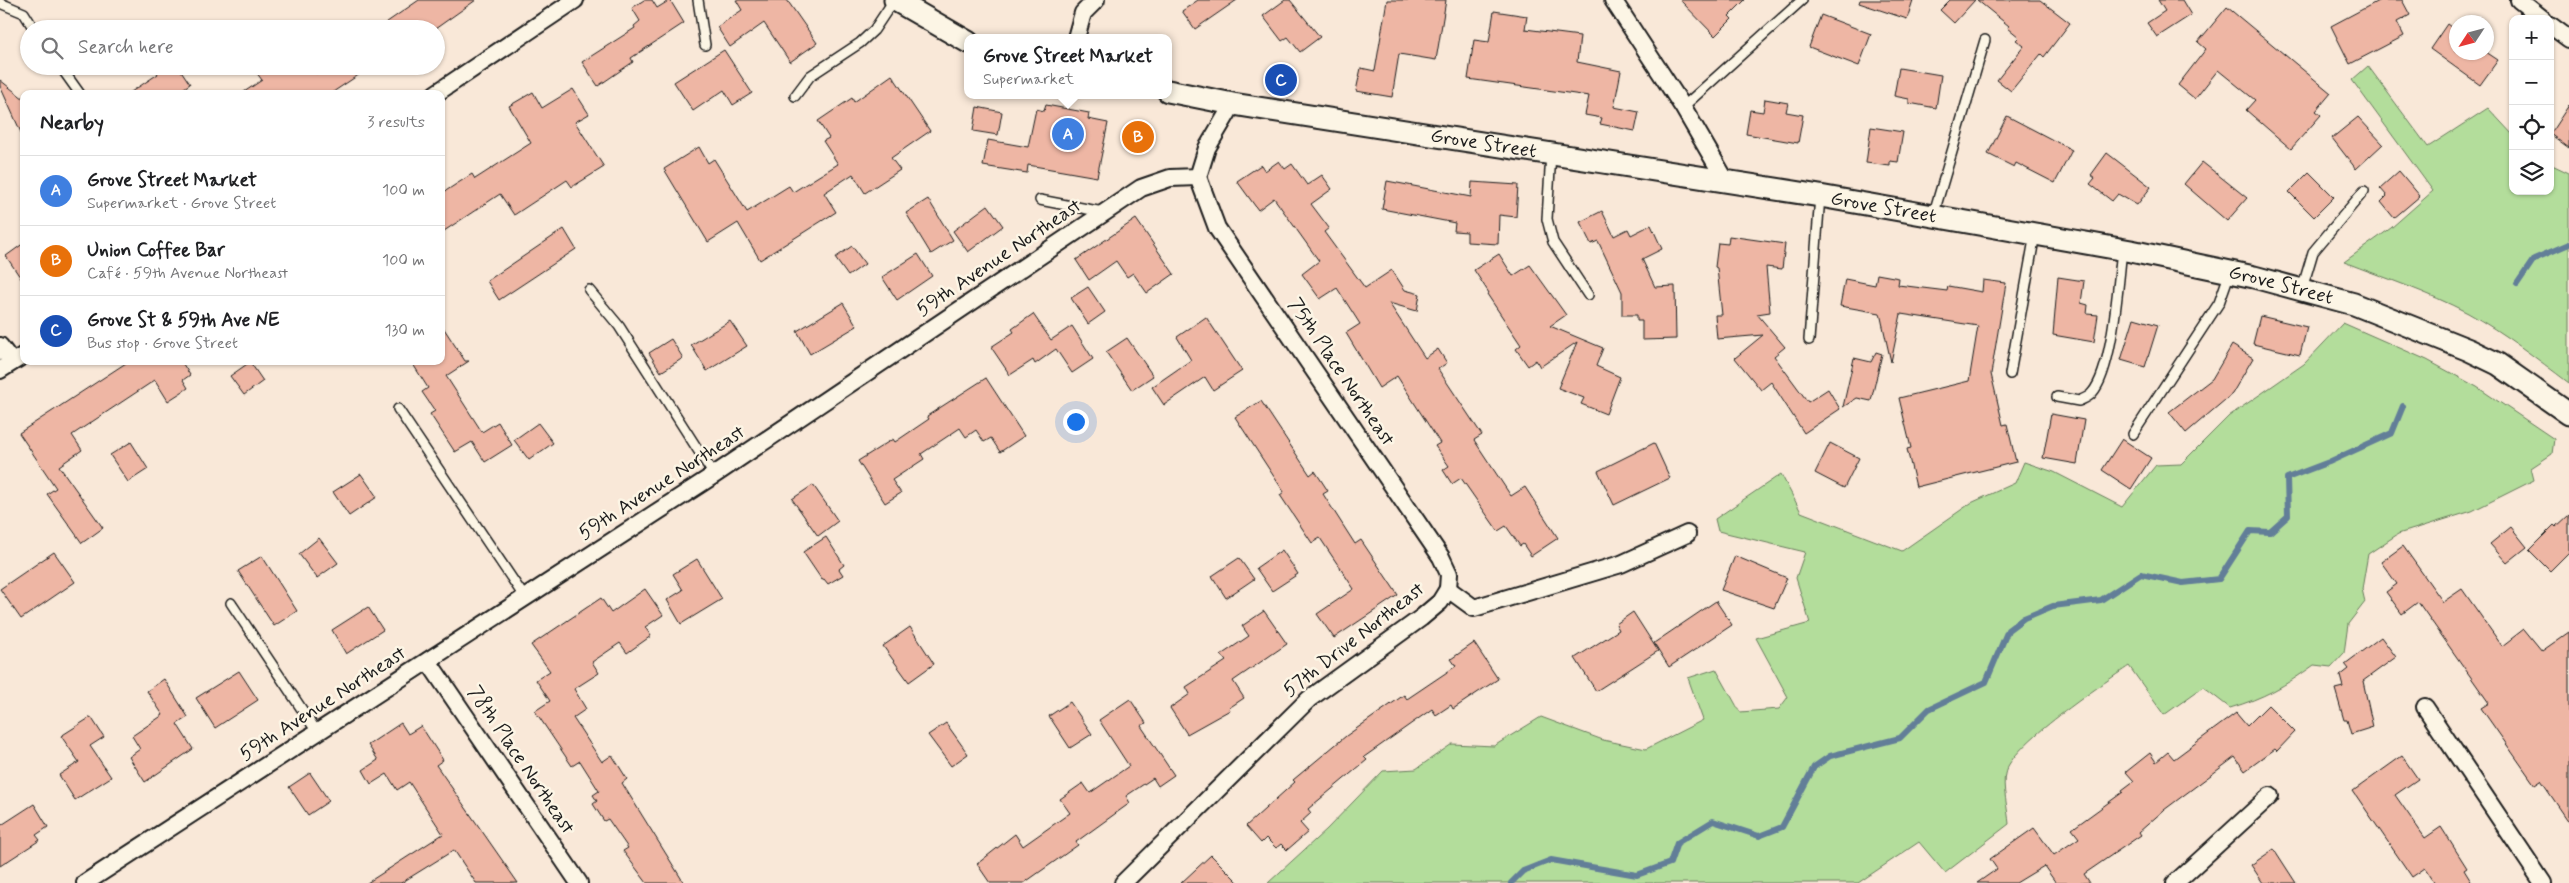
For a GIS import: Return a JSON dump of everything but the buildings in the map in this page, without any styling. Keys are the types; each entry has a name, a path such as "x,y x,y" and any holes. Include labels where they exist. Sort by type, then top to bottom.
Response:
{"street":[{"path":"441,90 576,0"},
{"path":"894,0 964,40"},
{"path":"1077,34 1082,13 1096,0"},
{"path":"1613,0 1683,106 1726,181"},
{"path":"2519,0 2538,15"},
{"path":"2554,28 2569,40"},
{"name":"Grove Street","path":"1172,92 1233,104 1820,196 2122,250 2230,272 2354,304 2476,353 2498,364 2569,414"},
{"path":"1198,177 1207,148 1233,104"},
{"name":"59th Avenue Northeast","path":"84,883 714,476 1141,188 1170,178 1198,177"},
{"name":"75th Place Northeast","path":"1198,177 1218,228 1442,557 1449,574 1448,589"},
{"path":"0,346 12,362"},
{"name":"57th Drive Northeast","path":"1123,883 1309,699 1421,618 1440,602 1448,589 1474,608 1622,564 1687,534"},
{"name":"78th Place Northeast","path":"428,661 579,883"},
{"path":"2425,707 2543,883"},
{"path":"2175,883 2270,796"}],"lane":[{"path":"698,0 705,45"},
{"path":"795,96 810,76 860,44 874,30 894,0"},
{"path":"1683,106 1802,0"},
{"path":"0,3 24,13 28,20"},
{"path":"1933,216 1985,40"},
{"path":"66,75 77,90"},
{"path":"1551,153 1547,219 1553,242 1588,295"},
{"path":"2302,290 2313,252 2364,191"},
{"path":"1809,340 1820,196"},
{"path":"1040,200 1106,213"},
{"path":"2010,374 2035,234"},
{"path":"2057,397 2079,402 2092,394 2100,381 2114,319 2122,250"},
{"path":"2133,434 2219,302 2230,272"},
{"path":"589,290 619,326 714,476"},
{"path":"398,409 525,598"},
{"path":"231,603 317,732"}],"green space":[{"path":"2368,66 2428,147 2488,108 2509,131 2509,195 2554,195 2554,166 2569,173 2569,383 2507,337 2468,313 2422,292 2344,262 2391,228 2433,191 2352,80"},
{"path":"2343,323 2427,360 2477,387 2554,439 2552,454 2531,468 2534,480 2472,511 2398,534 2368,554 2362,589 2365,602 2348,624 2344,653 2331,667 2314,665 2274,691 2230,708 2203,687 2164,715 2129,666 2060,716 2023,747 2011,762 2004,779 2009,824 1945,873 1919,842 1858,883 1268,883 1327,829 1383,771 1416,769 1452,744 1494,746 1541,717 1603,740 1646,749 1703,720 1688,678 1716,669 1740,712 1779,709 1788,697 1756,638 1810,623 1796,578 1805,552 1718,531 1715,519 1781,474 1801,512 1902,551 1971,503 2015,483 2024,462 2054,472 2122,507 2156,465 2181,464 2229,416 2304,364"}],"waterway":[{"path":"2517,284 2534,259 2569,244"},
{"path":"1511,883 1523,871 1551,860 1637,875 1670,863 1677,843 1713,821 1759,836 1782,827 1814,767 1830,756 1900,738 1929,709 1986,682 2008,630 2024,618 2053,606 2101,600 2141,574 2183,583 2219,579 2250,531 2270,532 2288,516 2287,478 2329,462 2392,433 2403,406"}],"place":[{"name":"Grove St & 59th Ave NE","path":"1281,80"},
{"name":"Grove Street Market","path":"1068,134"},
{"name":"Union Coffee Bar","path":"1138,137"}]}
